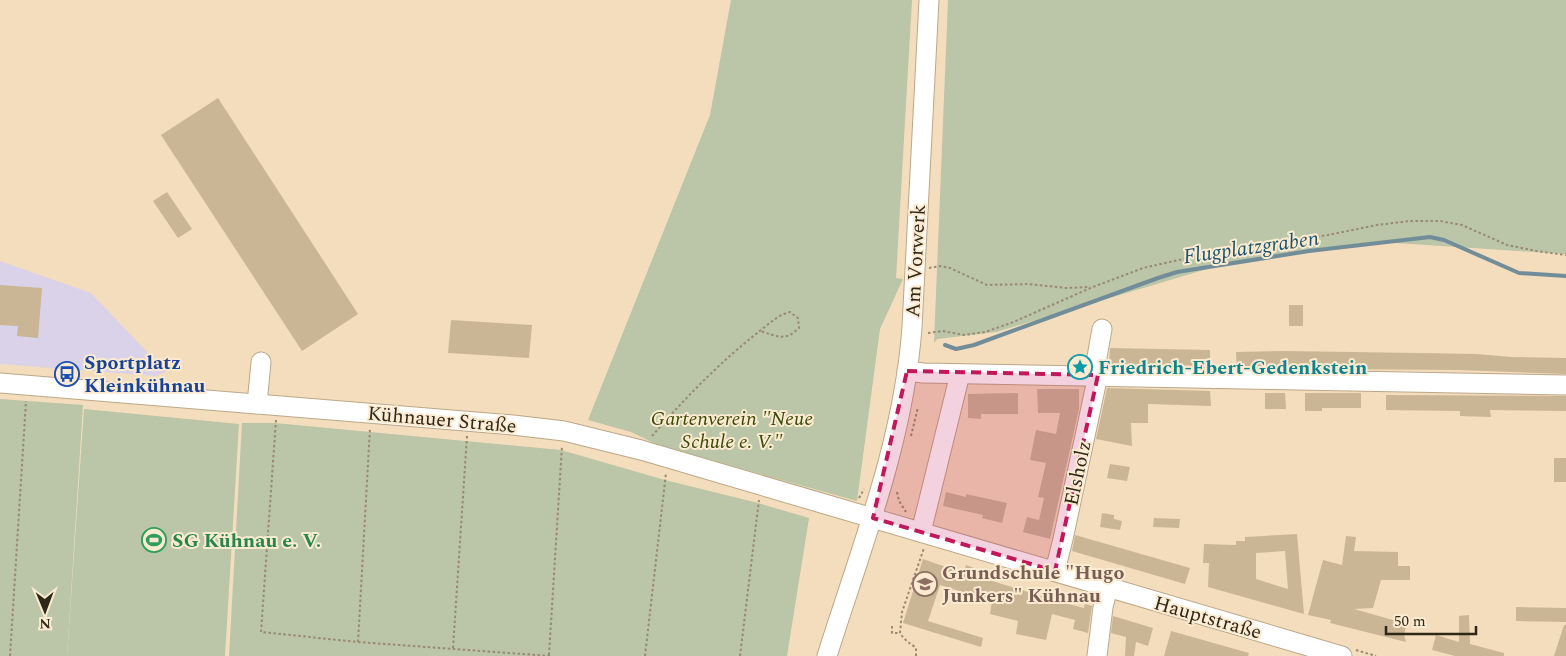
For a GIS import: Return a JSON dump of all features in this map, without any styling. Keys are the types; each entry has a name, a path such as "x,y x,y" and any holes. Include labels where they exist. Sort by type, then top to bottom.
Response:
{"street":[{"name":"Am Vorwerk","path":"827,656 873,518 897,424 907,371 915,268 928,0"},
{"name":"Elsholz","path":"1055,571 1098,375 1097,357 1102,329"},
{"path":"257,404 261,362"},
{"path":"907,371 960,374 1098,375 1566,385"},
{"path":"923,539 960,374"},
{"name":"Kühnauer Straße","path":"0,383 468,420 564,431 641,450 873,518"},
{"name":"Hauptstraße","path":"873,518 923,539 1055,571 1342,656"},
{"path":"1097,656 1103,607 1108,588"}],"path":[{"path":"928,333 943,331 964,335 985,332 1011,324 1092,287 1143,268 1205,254 1410,221 1440,221 1462,225 1507,244 1536,251 1566,255"},
{"path":"915,268 941,266 950,268 987,285 1028,284 1066,288 1092,287"},
{"path":"641,450 682,402 745,343 781,314 790,312 798,318 799,328 791,336 781,337 760,331"},
{"path":"10,656 27,385"},
{"path":"277,406 260,632 358,642 550,656 561,450 564,431"},
{"path":"358,642 371,413"},
{"path":"453,648 468,420"},
{"path":"645,656 668,458"},
{"path":"740,656 758,503 762,485"},
{"path":"916,656 916,648 904,640 900,634 902,612 923,539"},
{"path":"892,626 892,633 900,634"}],"highlighted area":[{"path":"907,371 1098,375 1055,571 873,518"}],"shaded area":[{"path":"0,261 91,293 166,372 155,376 0,364"}],"green space":[{"path":"731,0 912,0 896,278 903,279 880,329 857,501 660,446 631,432 588,420 710,115"},
{"path":"948,0 1566,0 1566,254 1380,242 1217,266 996,332 937,339 934,343"},
{"path":"0,399 83,405 67,656 0,656"},
{"name":"SG Kühnau e. V.","path":"84,409 239,424 225,656 67,656"},
{"name":"Gartenverein \"Neue Schule e. V.\"","path":"242,423 275,423 561,450 809,518 787,656 229,656"}],"building":[{"path":"218,98 358,314 302,351 161,135"},
{"path":"167,192 192,229 178,238 153,201"},
{"path":"0,285 42,288 38,338 17,336 18,326 0,325"},
{"path":"1289,305 1303,305 1303,326 1289,326"},
{"path":"451,320 532,325 529,358 448,353"},
{"path":"1110,348 1210,350 1210,366 1109,364"},
{"path":"1236,352 1476,354 1566,358 1566,374 1459,370 1237,368"},
{"path":"1107,388 1210,391 1211,406 1148,404 1148,423 1131,423 1132,446 1096,439"},
{"path":"1037,389 1079,389 1079,409 1050,539 1023,532 1027,517 1039,520 1044,498 1038,497 1046,463 1030,460 1036,430 1056,434 1060,413 1038,413"},
{"path":"1018,393 1018,414 981,414 981,419 968,418 968,394"},
{"path":"1265,393 1285,393 1286,409 1265,409"},
{"path":"1305,393 1361,393 1361,408 1322,408 1322,411 1305,411"},
{"path":"1386,395 1566,396 1566,411 1490,410 1491,417 1460,416 1460,411 1386,410"},
{"path":"1554,458 1566,458 1566,482 1554,482"},
{"path":"1110,464 1130,467 1127,481 1107,478"},
{"path":"946,492 966,497 966,494 1007,503 1002,523 982,518 983,515 943,506"},
{"path":"1102,513 1114,515 1114,519 1122,521 1120,530 1100,527"},
{"path":"1154,518 1180,519 1179,528 1153,527"},
{"path":"1297,534 1304,614 1208,587 1209,563 1203,563 1204,544 1236,545 1236,541 1245,541 1245,537","holes":["1285,551 1288,589 1256,579 1256,553"]},
{"path":"1075,535 1190,568 1185,584 1072,551"},
{"path":"1346,536 1356,537 1354,551 1398,552 1398,566 1410,566 1410,580 1381,580 1373,608 1354,609 1407,624 1404,634 1406,642 1330,623 1331,620 1308,615 1323,560 1342,565"},
{"path":"923,559 957,571 964,571 966,565 977,569 975,574 989,580 1060,602 1084,608 1085,604 1092,606 1088,633 1073,629 1075,620 1052,614 1046,640 1016,634 1018,621 990,614 992,601 940,585 928,621 983,638 981,647 903,623"},
{"path":"1516,607 1566,608 1566,622 1516,621"},
{"path":"1469,615 1470,644 1504,653 1504,656 1455,656 1432,650 1436,635 1459,642 1459,616"},
{"path":"1113,616 1153,628 1148,646 1136,642 1134,656 1125,656 1126,637 1111,633"},
{"path":"1564,625 1566,625 1566,656 1554,656"},
{"path":"1171,631 1249,653 1248,656 1164,656"}],"waterway":[{"name":"Flugplatzgraben","path":"945,345 956,349 974,345 1177,272 1309,251 1430,237 1444,240 1519,273 1566,276"}],"place":[{"name":"Friedrich-Ebert-Gedenkstein","path":"1080,367"},
{"name":"Sportplatz Kleinkühnau","path":"67,374"},
{"name":"SG Kühnau e. V.","path":"154,540"},
{"name":"Grundschule \"Hugo Junkers\" Kühnau","path":"925,584"}]}
